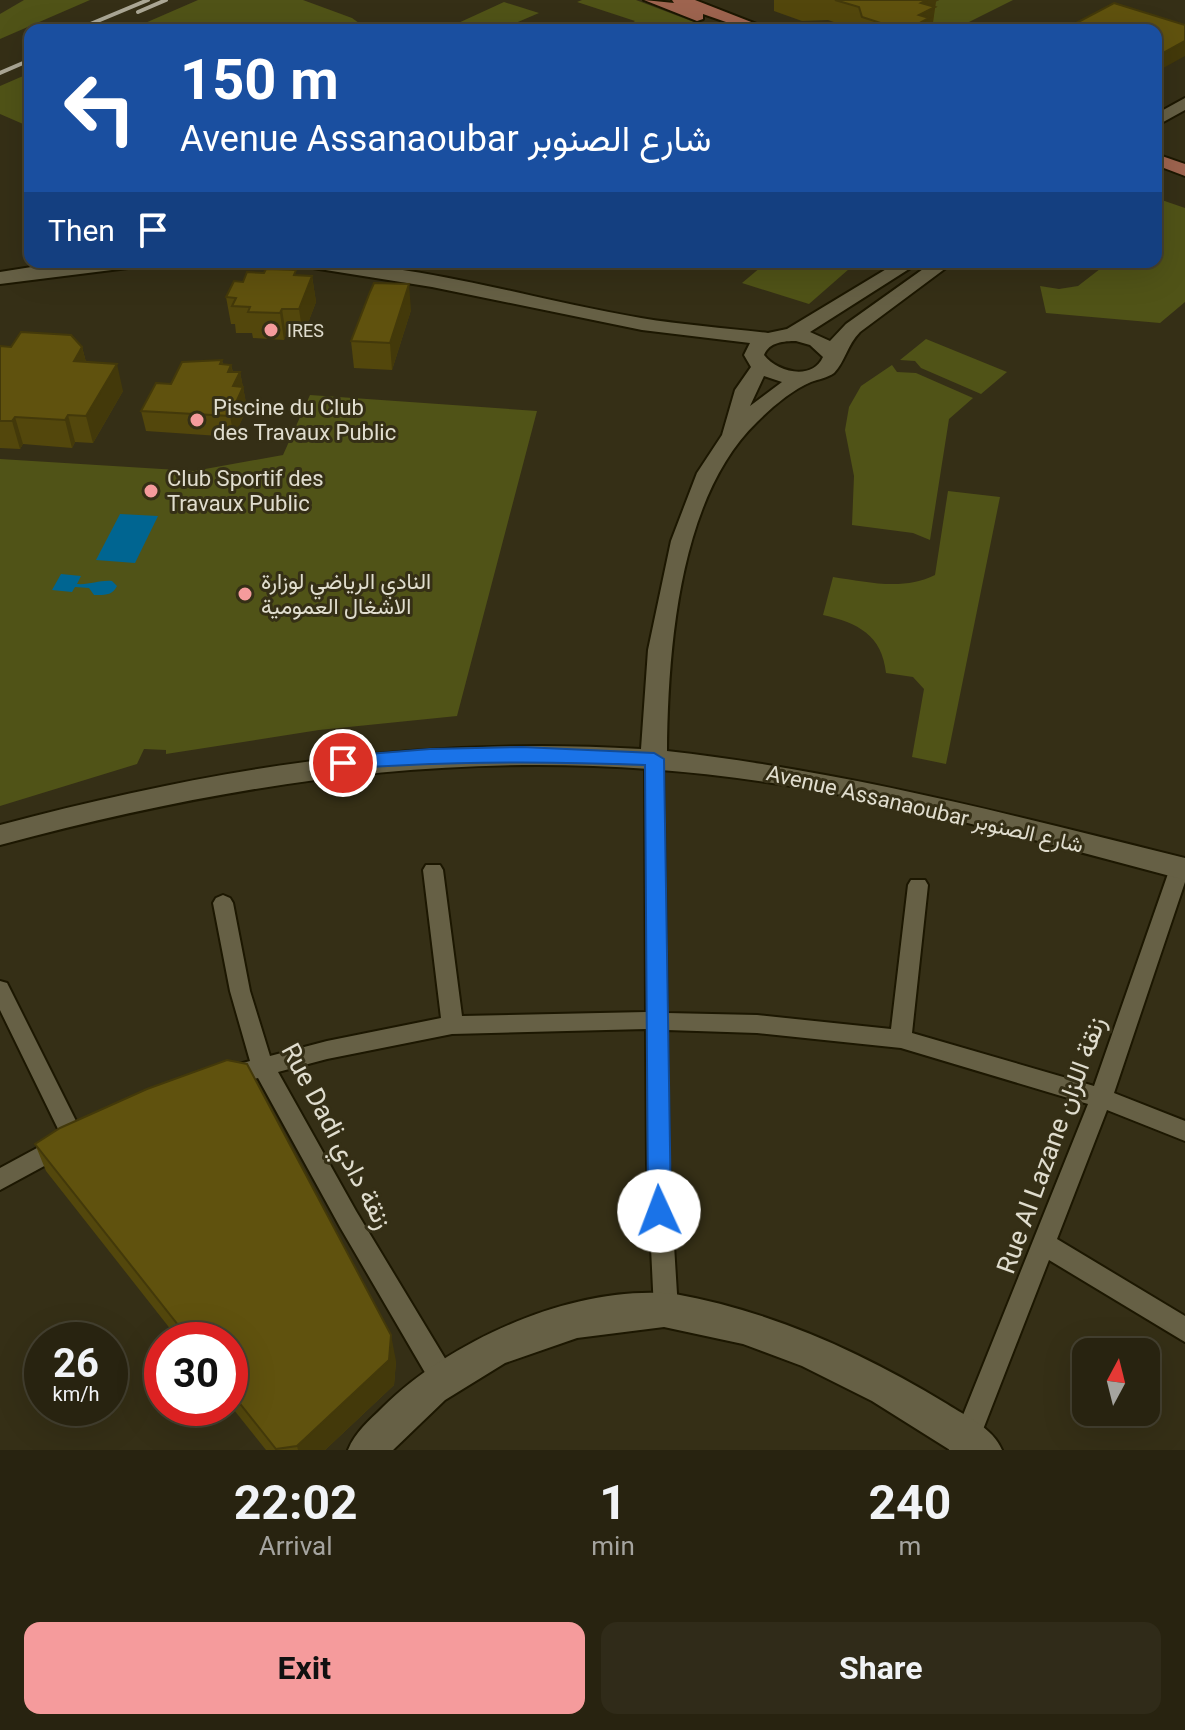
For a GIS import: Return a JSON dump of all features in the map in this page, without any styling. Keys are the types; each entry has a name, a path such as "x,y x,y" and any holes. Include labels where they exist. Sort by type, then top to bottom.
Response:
{"main road":[{"path":"652,0 718,24"},
{"path":"680,0 747,24"},
{"path":"1162,161 1185,170"},
{"path":"1162,178 1185,185"}],"street":[{"path":"1162,117 1185,103"},
{"path":"0,278 80,268"},
{"path":"351,268 432,281 642,324 768,339 791,335 814,339 823,344 832,356"},
{"path":"791,335 901,268"},
{"path":"666,1310 660,1220 655,1021 654,759 657,684 675,575 709,471 732,437 774,396 826,368 840,341 853,328 937,268"},
{"path":"642,324 759,364 783,376 807,376"},
{"path":"732,437 739,404 759,364 755,349 768,339"},
{"name":"Avenue Assanaoubar شارع الصنوبر","path":"0,835 143,797 327,764 430,756 522,754 654,759 767,772 940,808 1182,869"},
{"name":"Rue Al Lazane زنقة اللزان","path":"971,1447 1101,1098 1182,869"},
{"path":"433,870 452,1025"},
{"path":"901,1039 918,885"},
{"name":"Rue Dadi زنقة دادي","path":"223,903 240,991 262,1065 348,1219 443,1379"},
{"path":"0,989 74,1139"},
{"path":"199,1086 262,1065 452,1025 532,1020 757,1024 901,1039 1101,1098 1185,1131"},
{"path":"0,1180 99,1128"},
{"path":"1045,1245 1185,1330"},
{"path":"367,1450 412,1403 443,1379 506,1345 547,1328 596,1318 666,1310 782,1339 850,1369 971,1447"}],"shaded area":[{"path":"24,0 90,0 35,24 24,24 24,29 0,39 0,14"},
{"path":"198,0 303,0 359,23 358,24 143,24"},
{"path":"636,0 699,24 630,24 635,21 577,2"},
{"path":"939,0 1013,0 965,24 926,24 918,11"},
{"path":"504,2 539,13 513,24 456,24"},
{"path":"24,76 24,124 0,114 0,86"},
{"path":"1162,200 1185,208 1185,302 1160,323 1046,313 1040,286 1059,289 1078,286 1101,268 1162,268"},
{"path":"760,268 850,268 809,304 742,283"},
{"path":"926,339 1007,372 981,394 921,368 915,361 900,360"},
{"path":"892,365 897,372 916,373 973,398 949,419 930,540 913,533 852,525 854,476 845,430 849,407 861,386"},
{"name":"النادي الرياضي لوزارة الاشغال العمومية","path":"310,395 537,411 457,716 319,730 166,754 166,750 144,749 137,764 0,806 0,459 194,471 283,455"},
{"path":"948,491 1000,497 946,764 912,757 924,689 913,677 886,673 879,649 866,633 847,622 823,615 833,577 898,584 935,575"}],"water":[{"path":"120,514 158,516 135,563 96,560"},
{"path":"61,574 81,576 77,584 112,581 117,586 110,593 101,595 94,595 89,588 75,587 72,592 52,590"}],"building":[{"path":"835,0 927,0 921,3 935,7 919,15 929,18 918,24 884,24 862,17 859,7"},
{"path":"1114,3 1185,25 1185,41 1162,54 1162,24 1074,24"},
{"path":"266,269 296,270 294,275 312,276 299,309 282,309 280,313 248,312 250,307 232,306 236,298 226,297 234,281 243,282 247,272 264,273"},
{"path":"374,283 409,284 390,343 351,341 370,292"},
{"path":"21,332 71,335 82,347 74,361 117,364 86,416 68,415 65,420 15,417 12,421 0,421 0,346 11,347"},
{"path":"222,360 220,364 231,365 228,372 240,372 233,386 243,387 230,416 141,411 156,383 171,384 182,362"},
{"path":"227,1060 247,1064 391,1335 389,1360 297,1446 276,1449 248,1414 248,1322 176,1322 35,1144 60,1128 147,1089"}],"railway":[{"path":"90,24 148,0"},
{"path":"138,12 166,0"},
{"path":"0,73 24,63"}],"place":[{"name":"IRES","path":"271,330"},
{"name":"Piscine du Club des Travaux Public","path":"197,420"},
{"name":"Club Sportif des Travaux Public","path":"151,491"},
{"name":"النادي الرياضي لوزارة الاشغال العمومية","path":"245,594"}],"route":[{"path":"343,763 430,756 522,754 654,759 659,1211"}]}
